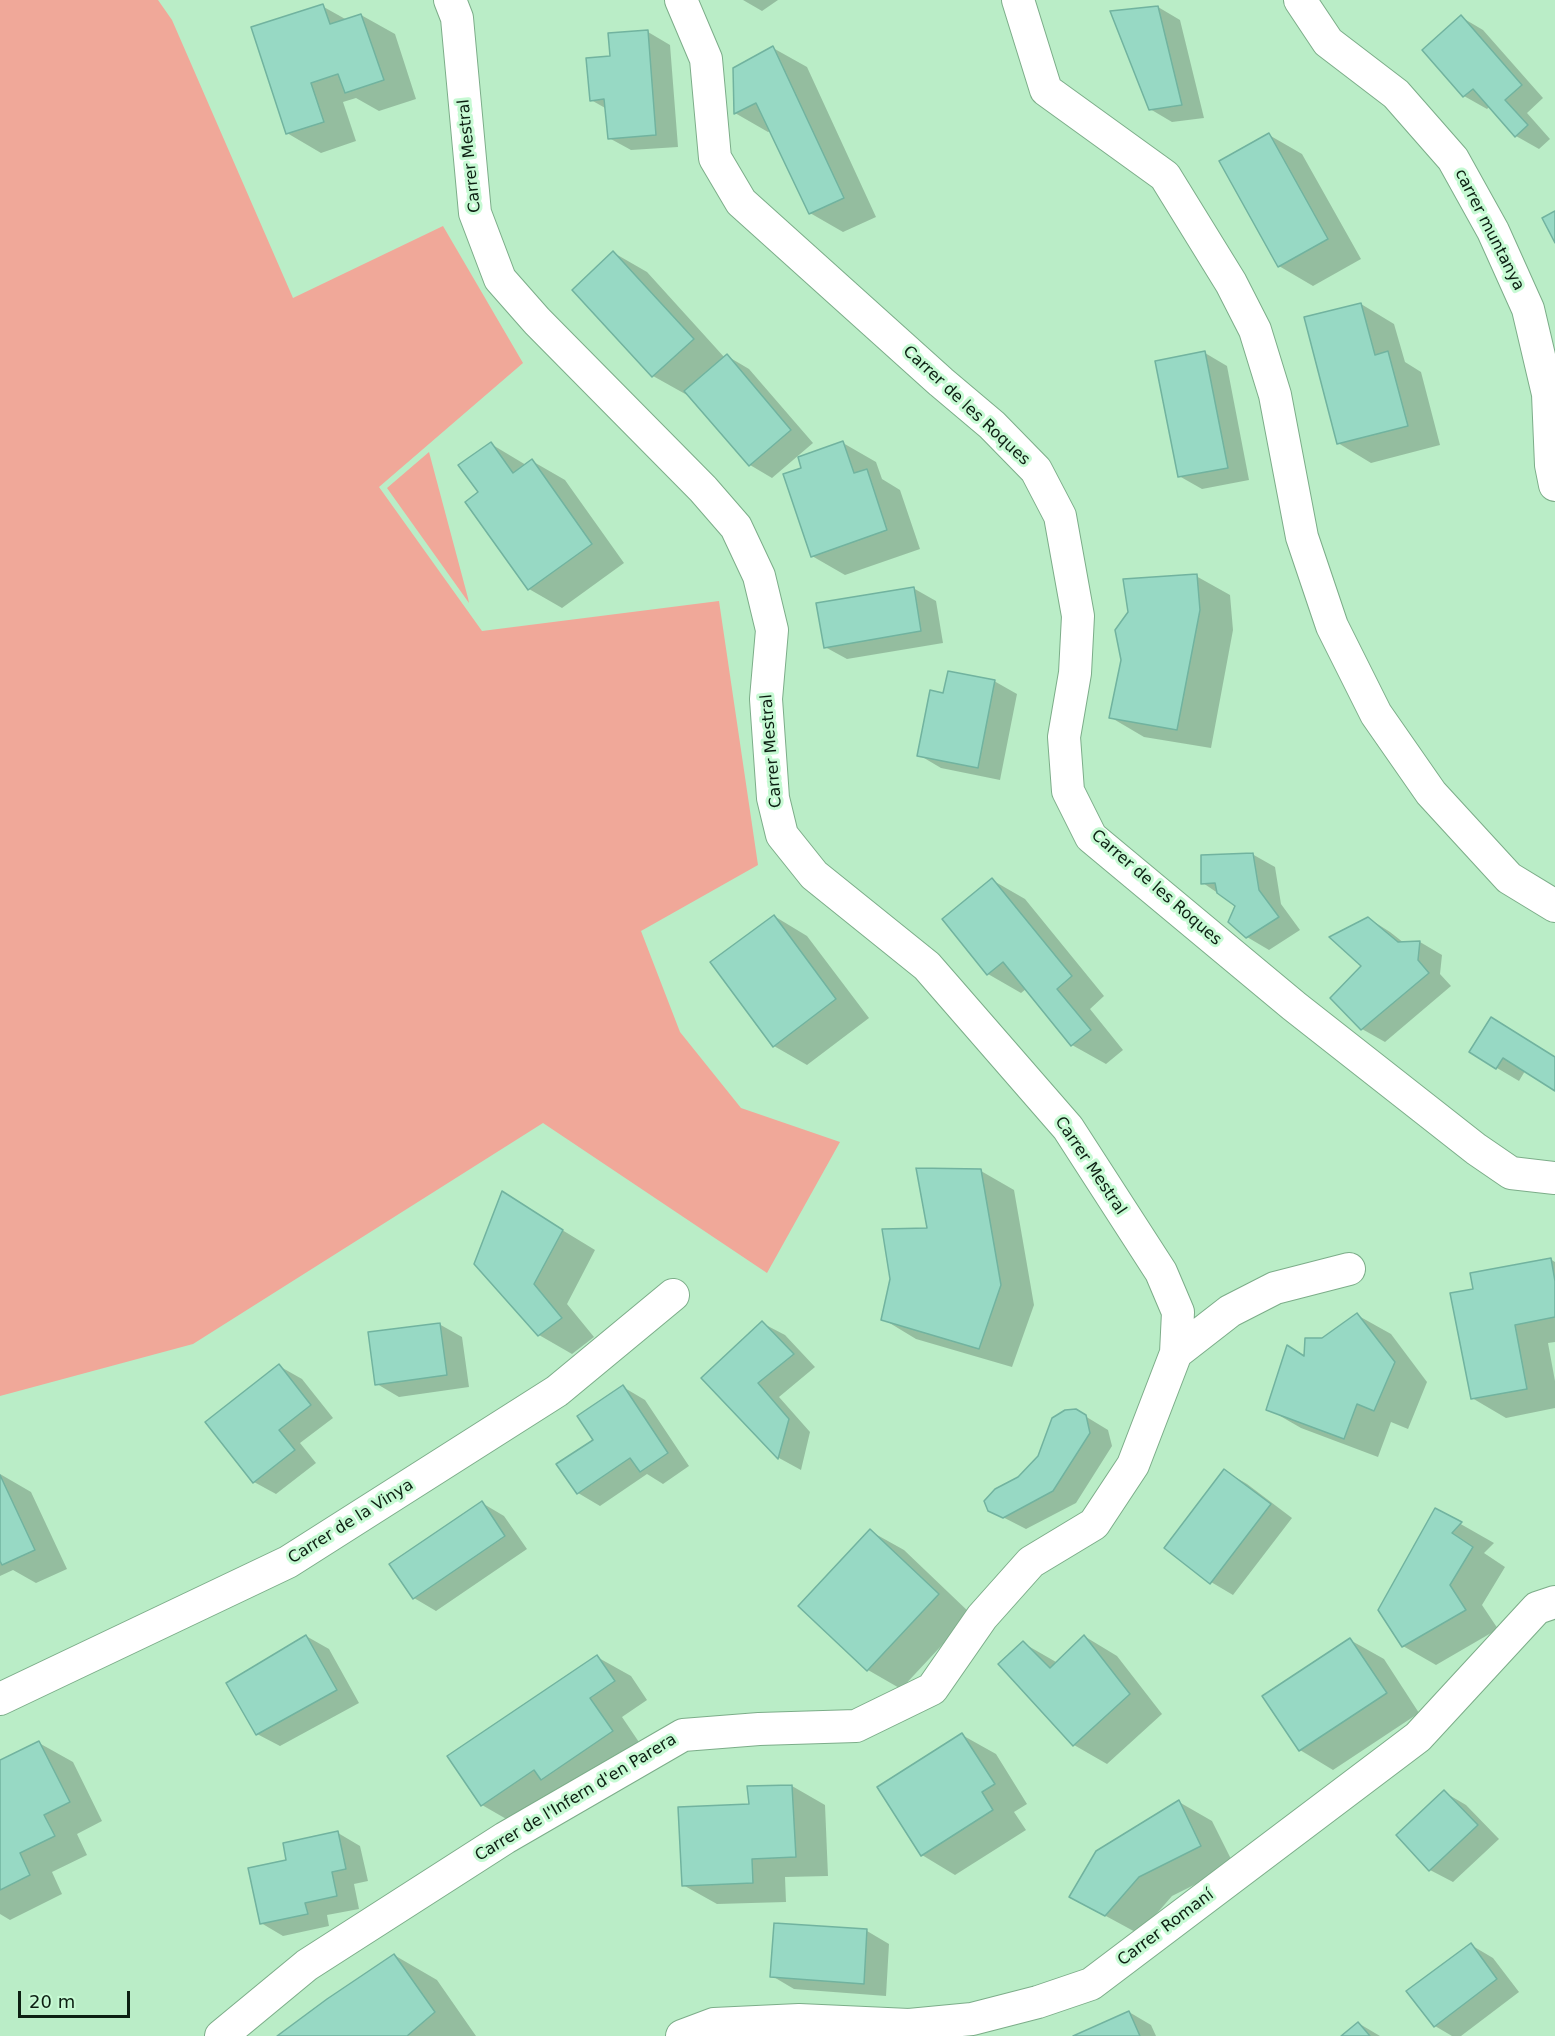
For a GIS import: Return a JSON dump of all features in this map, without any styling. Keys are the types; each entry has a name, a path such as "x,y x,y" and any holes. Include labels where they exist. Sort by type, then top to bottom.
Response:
{"street":[{"name":"Carrer Mestral","path":"450,0 457,18 475,213 500,279 537,321 703,489 736,527 759,576 772,630 766,699 773,798 782,835 814,875 927,966 1068,1128 1161,1272 1178,1312 1176,1353"},
{"name":"Carrer de les Roques","path":"681,0 706,59 715,158 741,202 992,425 1036,470 1060,516 1078,616 1075,674 1064,737 1068,791 1091,837 1294,1006 1476,1149 1511,1173 1555,1178"},
{"path":"1018,0 1046,90 1165,176 1231,283 1255,330 1275,395 1302,537 1332,626 1376,714 1431,793 1509,878 1555,906"},
{"name":"carrer muntanya","path":"1300,0 1328,42 1396,94 1453,159 1493,231 1528,309 1548,394 1551,465 1555,484"},
{"path":"1176,1353 1230,1311 1275,1287 1349,1269"},
{"name":"Carrer de la Vinya","path":"0,1699 288,1562 557,1391 673,1295"},
{"name":"Carrer de l'Infern d'en Parera","path":"220,2036 307,1965 505,1838 683,1735 759,1729 856,1726 932,1689 982,1617 1031,1562 1094,1524 1133,1466 1176,1353"},
{"name":"Carrer Romaní","path":"682,2036 714,2024 799,2020 909,2025 972,2019 1038,2002 1091,1984 1418,1737 1537,1608 1555,1602"}],"shaded area":[{"path":"0,0 158,0 172,20 293,298 443,226 523,363 379,487 482,631 719,601 758,865 641,931 680,1032 741,1108 840,1142 767,1273 543,1123 193,1344 0,1396"},
{"path":"429,452 468,598 469,603 387,488"}],"building":[{"path":"323,4 330,24 361,14 384,80 345,93 338,74 311,83 324,122 286,134 251,27"},
{"path":"1158,6 1182,105 1149,110 1110,11"},
{"path":"1461,15 1522,85 1505,100 1528,125 1515,137 1473,89 1463,97 1422,50"},
{"path":"648,30 656,135 608,139 604,99 590,101 586,58 610,56 608,33"},
{"path":"773,46 844,198 809,214 756,103 734,114 733,68"},
{"path":"1269,133 1328,239 1278,267 1219,161"},
{"path":"1555,211 1555,243 1542,218"},
{"path":"613,251 694,339 652,377 572,290"},
{"path":"1361,303 1375,355 1388,351 1408,426 1337,444 1304,317"},
{"path":"1205,351 1228,468 1178,477 1155,361"},
{"path":"727,354 791,430 749,466 684,391"},
{"path":"843,441 854,473 867,469 887,530 811,557 783,474 801,468 798,457"},
{"path":"491,442 513,473 532,459 592,544 528,590 465,502 478,492 458,465"},
{"path":"1197,574 1200,610 1177,730 1109,718 1121,660 1115,630 1128,612 1123,579"},
{"path":"914,587 921,631 824,648 816,603"},
{"path":"948,671 995,680 978,768 917,756 930,690 943,693"},
{"path":"1253,853 1259,890 1279,917 1246,938 1228,922 1235,906 1217,893 1215,883 1201,884 1201,855"},
{"path":"992,878 1072,976 1057,989 1091,1030 1071,1046 1003,962 987,975 942,919"},
{"path":"774,915 836,999 773,1047 710,962"},
{"path":"1368,917 1398,942 1420,941 1418,960 1429,973 1361,1030 1330,998 1361,966 1329,937"},
{"path":"1491,1017 1555,1057 1555,1091 1503,1058 1496,1069 1469,1052"},
{"path":"916,1168 981,1169 1001,1285 979,1349 881,1320 890,1279 882,1229 927,1228"},
{"path":"502,1191 563,1230 534,1284 562,1318 538,1336 474,1264"},
{"path":"1551,1258 1555,1281 1555,1317 1515,1325 1527,1389 1471,1399 1450,1293 1473,1289 1470,1273"},
{"path":"1357,1313 1395,1362 1374,1411 1357,1404 1344,1439 1266,1410 1287,1345 1304,1356 1305,1338 1322,1338"},
{"path":"762,1321 794,1354 758,1383 789,1419 778,1459 701,1378"},
{"path":"440,1323 447,1375 375,1385 368,1332"},
{"path":"279,1364 311,1405 279,1430 295,1450 253,1483 205,1422"},
{"path":"623,1385 668,1453 640,1472 630,1458 577,1494 556,1464 593,1440 577,1416"},
{"path":"1076,1409 1086,1415 1090,1433 1053,1491 1003,1518 988,1511 984,1501 995,1489 1018,1477 1038,1456 1052,1418 1065,1410"},
{"path":"1224,1469 1271,1504 1210,1584 1164,1548"},
{"path":"0,1475 35,1550 2,1565 0,1561"},
{"path":"482,1501 505,1536 413,1599 389,1564"},
{"path":"1435,1508 1462,1522 1452,1533 1473,1547 1450,1585 1466,1610 1402,1647 1378,1610"},
{"path":"870,1529 939,1594 867,1671 798,1606"},
{"path":"306,1635 337,1690 256,1735 226,1683"},
{"path":"1084,1635 1130,1694 1073,1746 998,1664 1023,1641 1050,1668"},
{"path":"1350,1638 1387,1693 1299,1751 1262,1696"},
{"path":"597,1655 615,1681 590,1698 613,1731 541,1780 534,1770 481,1806 447,1756"},
{"path":"962,1733 995,1784 982,1792 993,1810 921,1856 877,1787"},
{"path":"39,1741 70,1802 44,1815 55,1836 20,1853 30,1875 0,1890 0,1760"},
{"path":"792,1785 796,1857 752,1859 753,1883 682,1886 678,1807 749,1804 747,1786"},
{"path":"1444,1790 1478,1825 1429,1871 1396,1835"},
{"path":"1179,1800 1201,1846 1139,1877 1105,1916 1069,1897 1096,1851"},
{"path":"338,1831 346,1869 332,1872 337,1896 305,1903 308,1914 260,1924 248,1868 286,1860 283,1843"},
{"path":"774,1923 867,1929 864,1984 770,1977"},
{"path":"1471,1943 1497,1979 1434,2027 1406,1991"},
{"path":"394,1954 435,2012 407,2036 277,2036 327,1999"},
{"path":"1129,2011 1140,2036 1073,2036"},
{"path":"1358,2022 1370,2036 1341,2036"}]}
